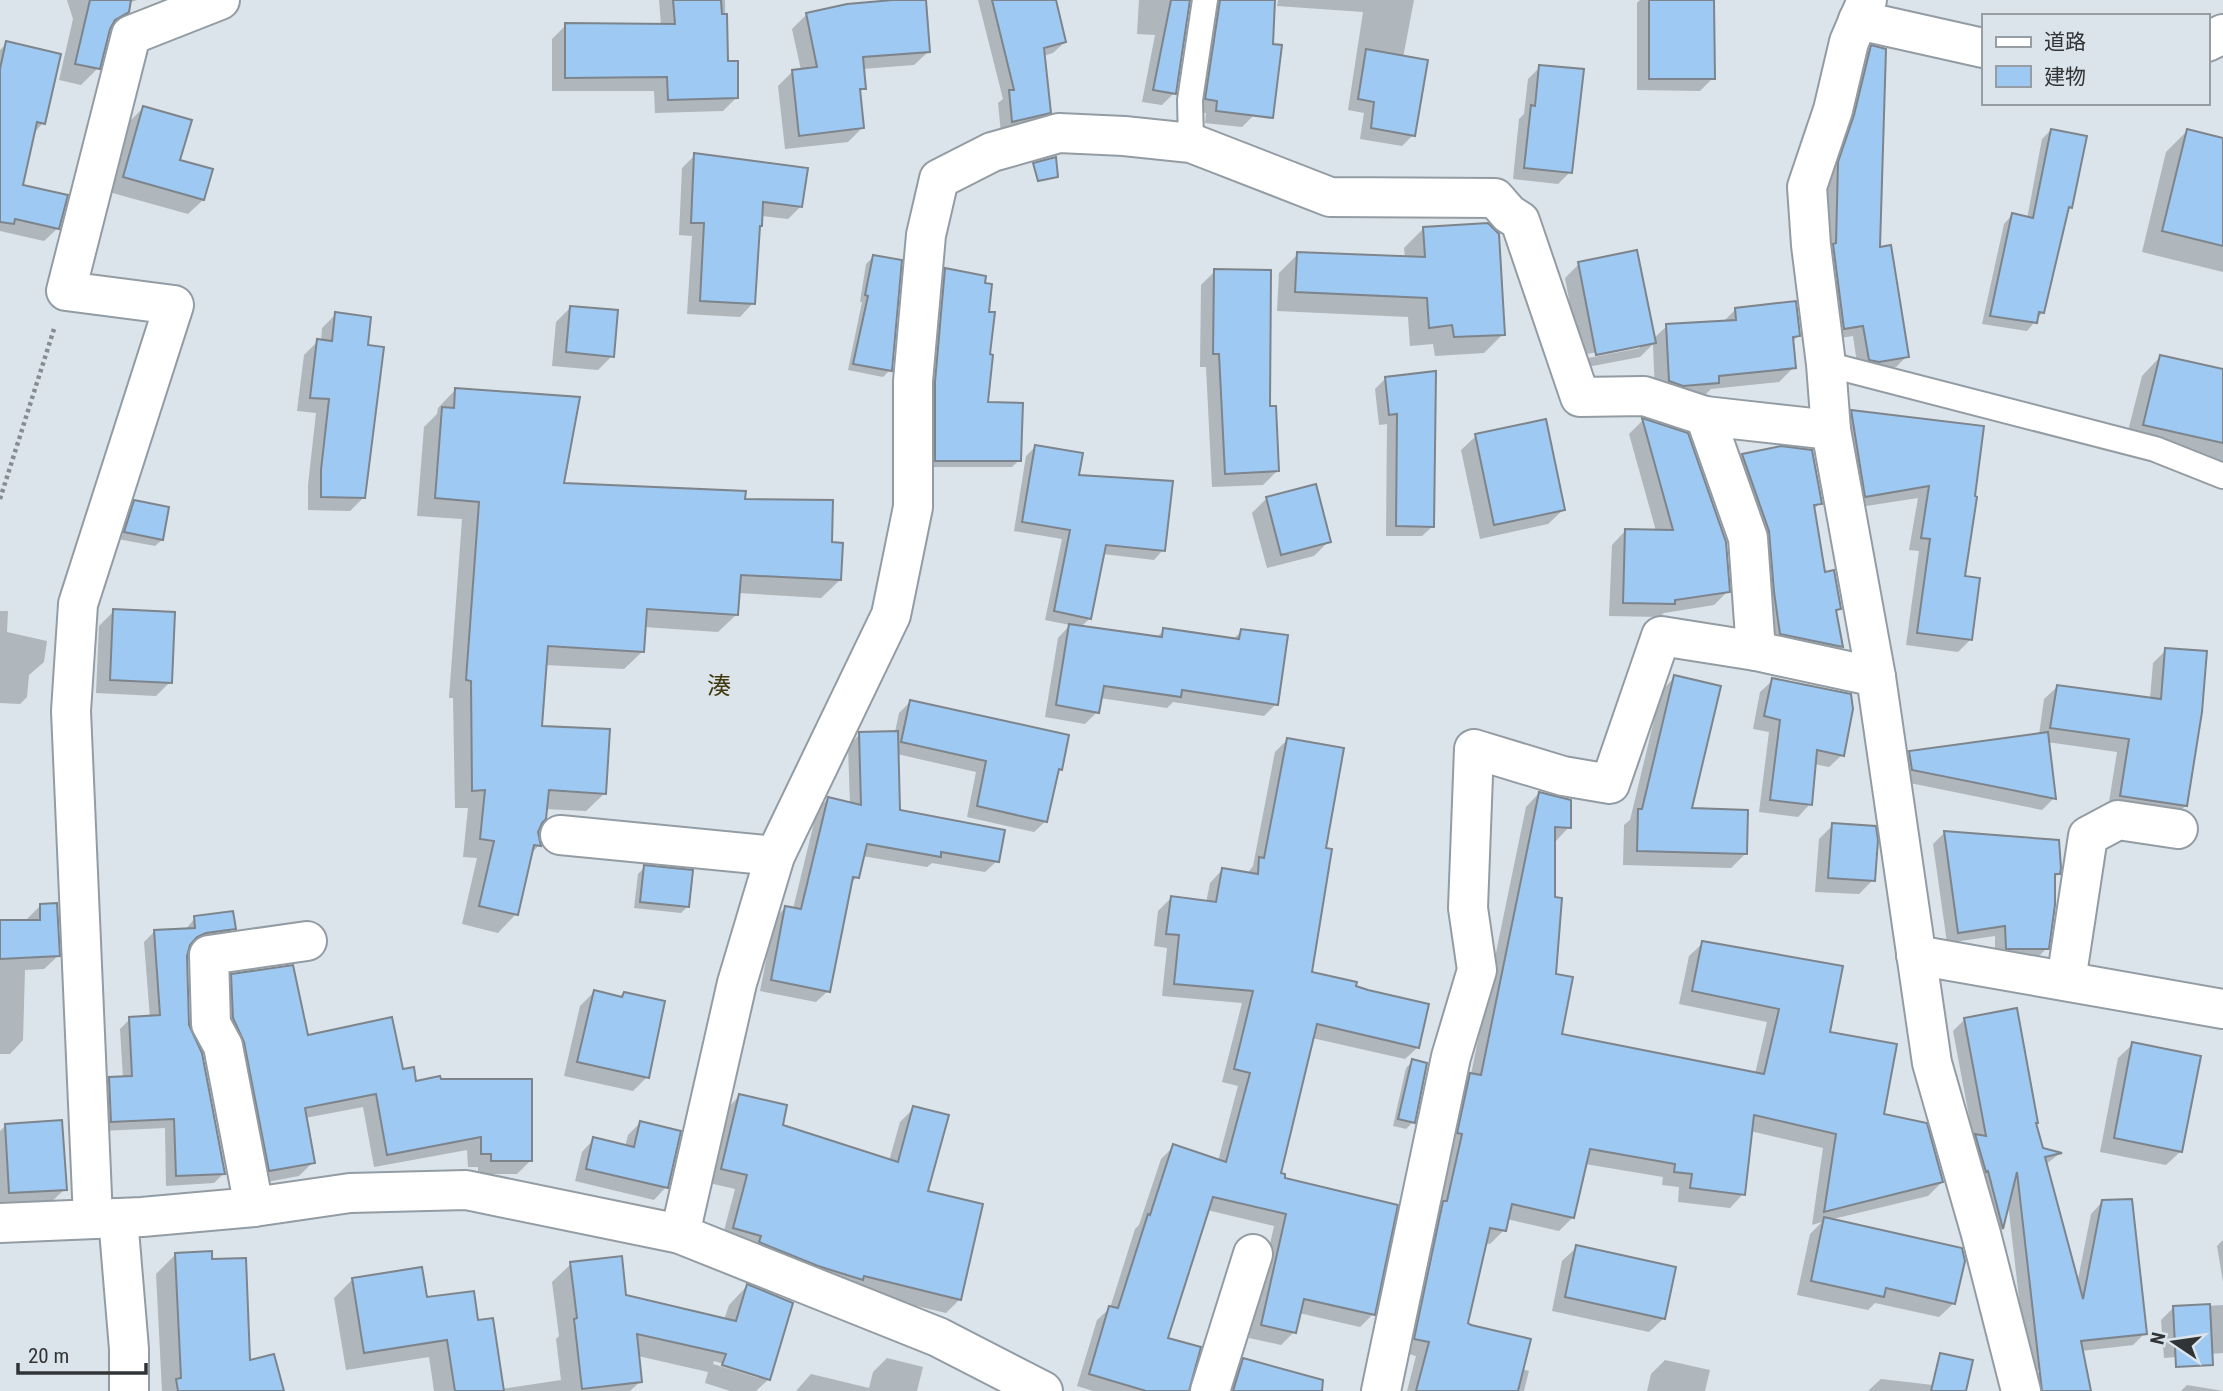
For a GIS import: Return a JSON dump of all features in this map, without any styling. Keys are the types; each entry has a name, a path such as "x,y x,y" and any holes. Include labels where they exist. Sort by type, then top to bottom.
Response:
{"street":[{"path":"129,1391 129,1349 106,1219 71,711 78,604 174,305 66,291 131,35 220,0"},
{"path":"1982,48 1863,10 1849,42 1833,110 1807,187 1831,430 1876,677 1932,1063 1981,1234 2021,1391"},
{"path":"680,1234 737,983 775,856 891,615 913,507 913,381 926,235 939,179 992,152 1059,133 1191,143 1330,197 1495,198 1520,221 1580,397 1644,396 1705,416 1831,430"},
{"path":"1705,416 1748,538 1756,652"},
{"path":"1381,1391 1451,1057 1477,970 1468,908 1474,749 1563,776 1610,784 1661,636 1876,677"},
{"path":"2066,981 2088,836 2118,820 2178,829"},
{"path":"560,835 775,856"},
{"path":"254,1207 223,1046 211,1024 209,955 307,941"},
{"path":"1916,955 2223,1009"},
{"path":"0,1223 106,1219 254,1207 350,1193 466,1190 680,1234 938,1337 1043,1391"},
{"path":"1210,1391 1253,1254"}],"lane":[{"path":"1191,143 1190,100 1205,0"},
{"path":"1826,364 2155,449 2223,476"}],"path":[{"path":"0,499 66,291"}],"building":[{"path":"90,0 131,0 129,12 115,20 110,29 100,69 75,64"},
{"path":"673,0 721,0 722,14 727,14 728,61 738,61 738,98 668,100 667,77 565,78 565,23 675,24"},
{"path":"926,0 930,52 863,57 866,89 860,89 864,128 799,136 792,70 817,67 806,13 847,4"},
{"path":"992,0 1056,0 1066,42 1044,48 1051,113 1012,122 1009,90 1014,90"},
{"path":"1171,0 1190,0 1176,94 1153,90"},
{"path":"1220,0 1275,0 1273,44 1282,45 1273,118 1216,111 1217,101 1205,99"},
{"path":"1649,0 1714,0 1715,79 1649,79"},
{"path":"6,41 61,54 45,124 37,122 23,185 68,195 59,229 15,219 14,224 0,222 0,69"},
{"path":"1871,45 1886,49 1880,247 1891,245 1909,357 1879,362 1869,360 1863,326 1844,329 1833,244 1836,243 1838,162 1854,115"},
{"path":"1366,49 1428,60 1415,136 1371,128 1374,102 1358,99"},
{"path":"1539,65 1584,69 1572,173 1524,168 1531,105 1535,106"},
{"path":"143,106 192,120 180,160 213,169 204,200 123,177"},
{"path":"2051,129 2087,136 2072,208 2069,207 2044,313 2039,312 2037,323 1990,316 2012,213 2033,218"},
{"path":"2187,129 2223,138 2223,246 2162,231"},
{"path":"694,153 808,168 802,207 763,202 755,304 700,301 704,223 691,223"},
{"path":"1056,157 1058,177 1038,181 1033,163"},
{"path":"1488,223 1499,234 1505,335 1454,337 1452,325 1429,328 1427,298 1295,292 1297,252 1425,257 1423,227"},
{"path":"1637,250 1656,343 1596,355 1578,262"},
{"path":"873,255 902,260 892,371 853,364 868,296 865,295"},
{"path":"945,268 986,276 985,283 992,284 989,312 995,312 988,402 1023,403 1021,461 935,461 935,382"},
{"path":"1214,269 1271,270 1270,406 1276,406 1279,471 1225,474 1219,354 1213,354"},
{"path":"1796,301 1800,336 1793,337 1796,368 1719,376 1719,383 1683,386 1669,381 1666,324 1736,320 1735,308"},
{"path":"570,306 618,310 614,357 566,352"},
{"path":"335,312 371,317 368,345 384,347 365,498 321,497 321,470 329,399 310,398 317,339 332,341"},
{"path":"2160,355 2223,369 2223,443 2143,425"},
{"path":"1436,371 1434,527 1396,526 1397,414 1389,415 1385,377"},
{"path":"455,388 580,397 564,483 746,491 745,499 833,500 832,542 843,543 841,580 741,575 738,615 647,609 644,652 548,646 542,726 610,729 606,794 549,790 546,819 538,832 541,846 534,845 518,915 479,906 494,841 480,839 485,790 472,791 471,681 466,680 479,502 435,498 442,407 454,408"},
{"path":"1851,410 1984,426 1965,576 1980,578 1972,640 1917,633 1930,539 1921,538 1929,486 1865,497"},
{"path":"1642,418 1688,433 1726,542 1730,592 1675,600 1675,604 1623,603 1625,529 1673,530"},
{"path":"1546,419 1565,510 1494,525 1475,434"},
{"path":"1035,445 1083,453 1079,475 1173,481 1165,551 1106,545 1091,619 1054,611 1070,530 1022,522"},
{"path":"1781,446 1812,450 1822,504 1814,505 1825,572 1834,570 1841,609 1836,610 1843,647 1780,634 1769,531 1742,454"},
{"path":"1316,484 1331,542 1281,555 1266,497"},
{"path":"134,500 169,507 163,540 124,532"},
{"path":"113,609 175,612 172,683 110,680"},
{"path":"1069,624 1162,637 1163,628 1239,639 1241,629 1288,635 1278,705 1182,690 1181,697 1104,686 1099,713 1056,705"},
{"path":"2165,648 2207,651 2202,712 2187,806 2120,796 2129,739 2050,728 2057,685 2161,699"},
{"path":"1674,675 1721,686 1692,808 1748,810 1747,854 1637,851 1638,809 1642,809"},
{"path":"1772,678 1851,694 1853,709 1844,756 1817,750 1812,805 1770,800 1780,720 1764,716"},
{"path":"910,700 1069,735 1047,822 977,806 986,761 901,742"},
{"path":"898,731 900,810 1005,830 999,862 941,852 941,857 867,844 859,878 853,877 830,992 771,980 785,906 801,909 828,797 861,805 859,732"},
{"path":"2048,732 2056,799 1912,770 1909,751"},
{"path":"1287,738 1344,748 1326,848 1332,849 1312,972 1357,982 1356,986 1368,990 1429,1004 1419,1048 1317,1024 1281,1173 1285,1174 1285,1178 1398,1205 1375,1315 1304,1299 1296,1333 1261,1325 1286,1214 1213,1197 1168,1338 1201,1347 1189,1391 1146,1391 1089,1374 1109,1306 1118,1308 1173,1144 1226,1162 1250,1073 1234,1069 1253,991 1174,984 1179,935 1166,934 1171,896 1216,902 1222,868 1258,874 1259,857 1264,858"},
{"path":"1539,792 1571,800 1571,828 1555,827 1555,897 1562,898 1556,974 1573,977 1562,1034 1764,1074 1779,1009 1692,991 1702,941 1843,966 1830,1032 1897,1044 1884,1114 1927,1123 1943,1182 1824,1212 1836,1134 1754,1115 1745,1195 1690,1188 1692,1174 1674,1172 1675,1164 1590,1149 1574,1218 1512,1204 1506,1231 1490,1228 1468,1323 1531,1339 1518,1391 1416,1391 1429,1342 1414,1339 1443,1201 1447,1201 1462,1134 1457,1133 1470,1073 1481,1075"},
{"path":"1832,823 1876,826 1878,840 1875,881 1828,878"},
{"path":"1944,831 2059,840 2061,868 2060,874 2055,874 2055,905 2049,949 2006,949 2005,926 1958,933"},
{"path":"644,865 693,870 689,907 640,902"},
{"path":"57,903 60,956 0,959 0,920 40,920 40,904"},
{"path":"233,911 236,929 206,933 197,937 190,945 187,956 189,1025 202,1053 225,1174 176,1176 174,1119 111,1122 109,1077 132,1076 129,1017 160,1015 154,930 195,928 194,916"},
{"path":"293,965 308,1035 392,1017 403,1069 414,1067 416,1081 440,1076 441,1079 532,1079 532,1161 491,1161 491,1154 481,1154 481,1137 387,1155 376,1094 305,1108 315,1163 269,1171 244,1042 233,1018 231,974"},
{"path":"594,990 622,997 624,992 665,1001 649,1078 577,1062"},
{"path":"2017,1008 2036,1123 2043,1148 2062,1153 2045,1157 2083,1299 2102,1200 2132,1199 2147,1334 2081,1341 2091,1391 2042,1391 2017,1172 2003,1229 1975,1134 1986,1136 1964,1018"},
{"path":"2132,1042 2201,1056 2182,1152 2114,1138"},
{"path":"1412,1059 1427,1063 1415,1123 1398,1119"},
{"path":"739,1094 787,1105 783,1125 898,1162 913,1106 949,1115 928,1191 983,1204 961,1300 864,1276 863,1280 818,1266 759,1242 761,1236 733,1228 747,1175 721,1169"},
{"path":"62,1120 67,1190 9,1193 5,1124"},
{"path":"640,1121 681,1131 668,1188 586,1169 593,1137 634,1147"},
{"path":"1824,1217 1962,1248 1965,1261 1955,1304 1886,1288 1884,1297 1811,1281"},
{"path":"1576,1245 1676,1267 1665,1319 1565,1297"},
{"path":"212,1251 212,1259 246,1258 250,1360 274,1354 284,1391 178,1391 176,1379 181,1378 175,1253"},
{"path":"622,1256 626,1295 736,1321 747,1284 793,1303 770,1380 722,1365 726,1354 637,1334 642,1382 582,1389 570,1262"},
{"path":"422,1267 427,1297 474,1291 478,1320 493,1318 504,1391 455,1391 447,1340 364,1353 352,1278"},
{"path":"2210,1304 2213,1365 2176,1367 2173,1306"},
{"path":"1940,1353 1973,1360 1966,1391 1931,1391"},
{"path":"1243,1358 1323,1380 1322,1391 1233,1391"}],"district":[{"name":"湊","path":"719,686"}]}
